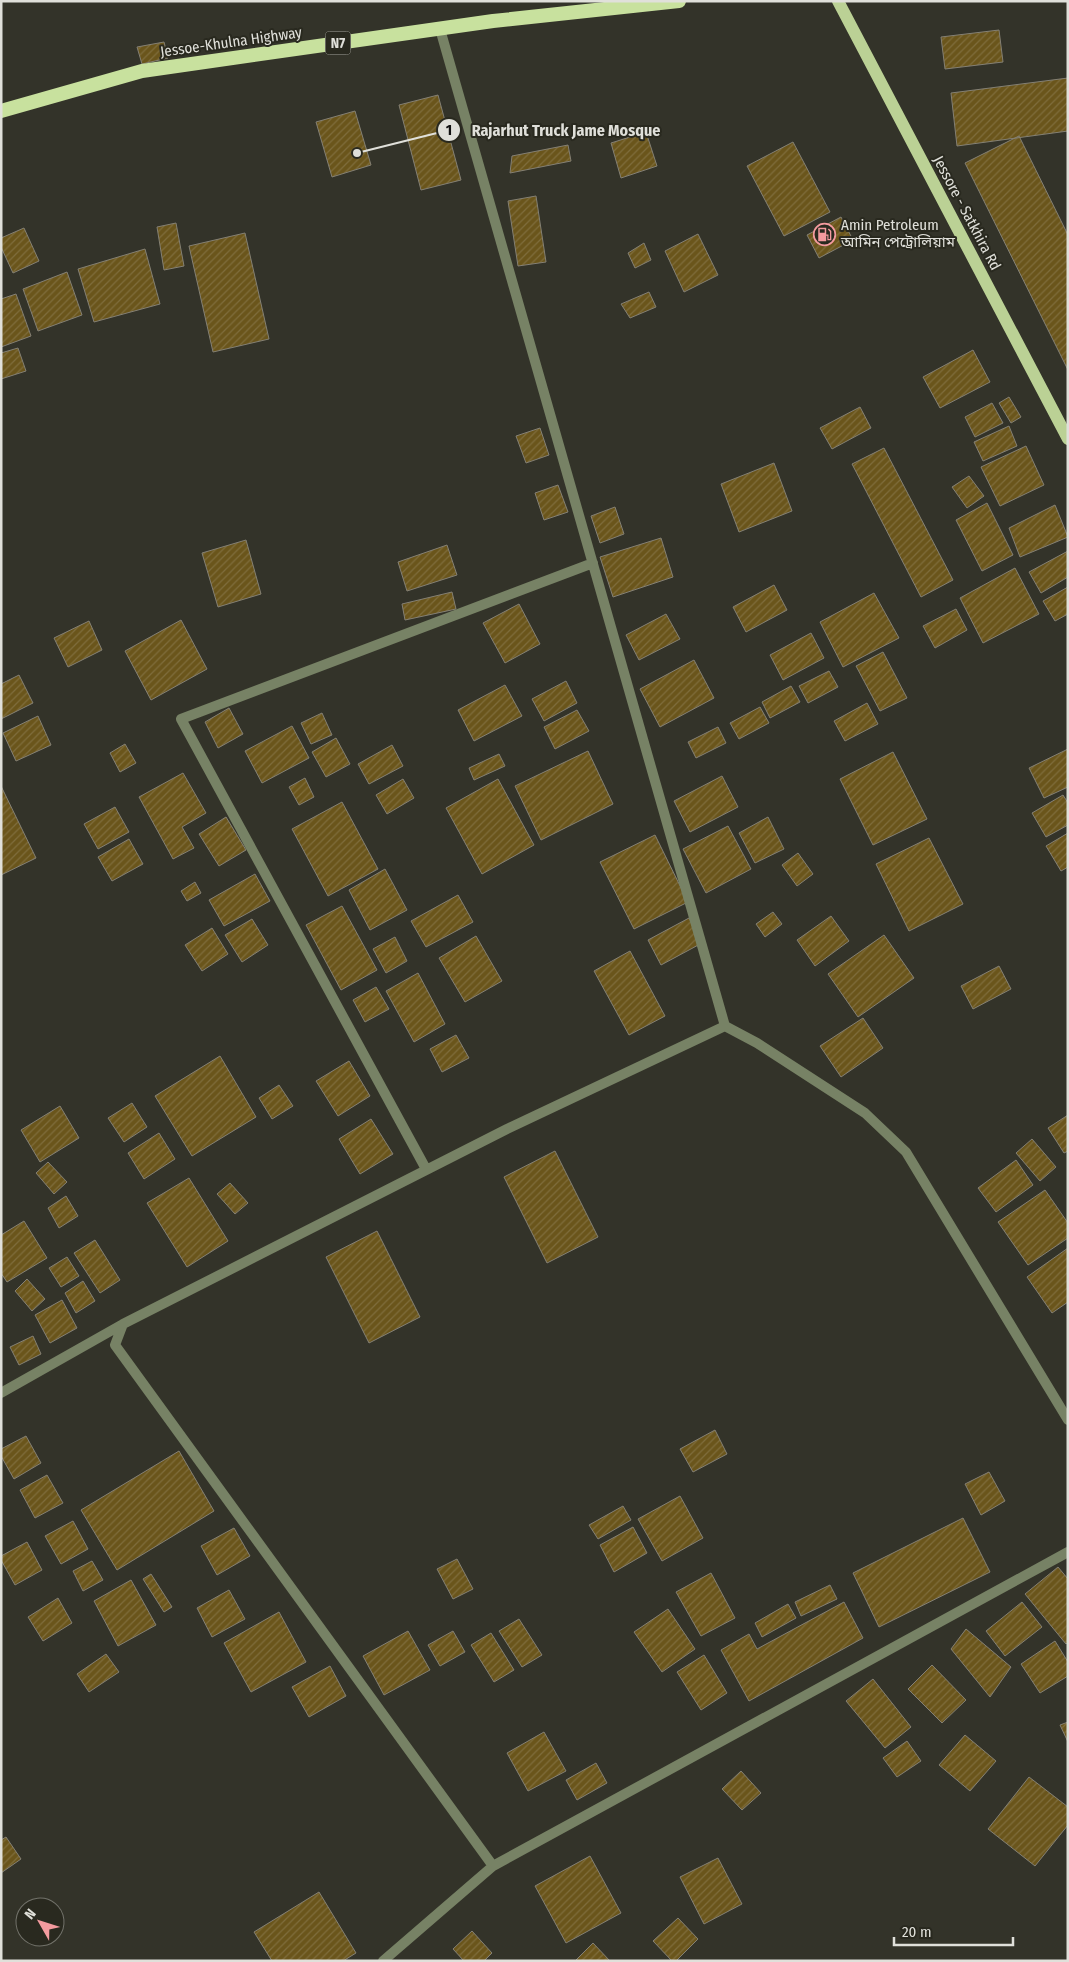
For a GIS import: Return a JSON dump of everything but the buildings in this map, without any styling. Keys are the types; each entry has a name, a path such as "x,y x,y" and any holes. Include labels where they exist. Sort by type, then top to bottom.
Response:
{"highway":[{"name":"Jessoe-Khulna Highway","path":"1,111 142,71 493,21 679,1"}],"main road":[{"name":"Jessore - Satkhira Rd","path":"838,1 1068,439"}],"street":[{"path":"440,29 725,1026 756,1043 865,1113 906,1152 1068,1420"},
{"path":"426,1169 181,719 593,563"},
{"path":"1,1393 123,1324 426,1169 725,1026"},
{"path":"123,1324 115,1345 493,1866"},
{"path":"383,1961 493,1866 1068,1552"}],"place":[{"name":"Rajarhut Truck Jame Mosque","path":"357,153"},
{"name":"Amin Petroleum আমিন পেট্রোলিয়াম","path":"825,234"}]}
